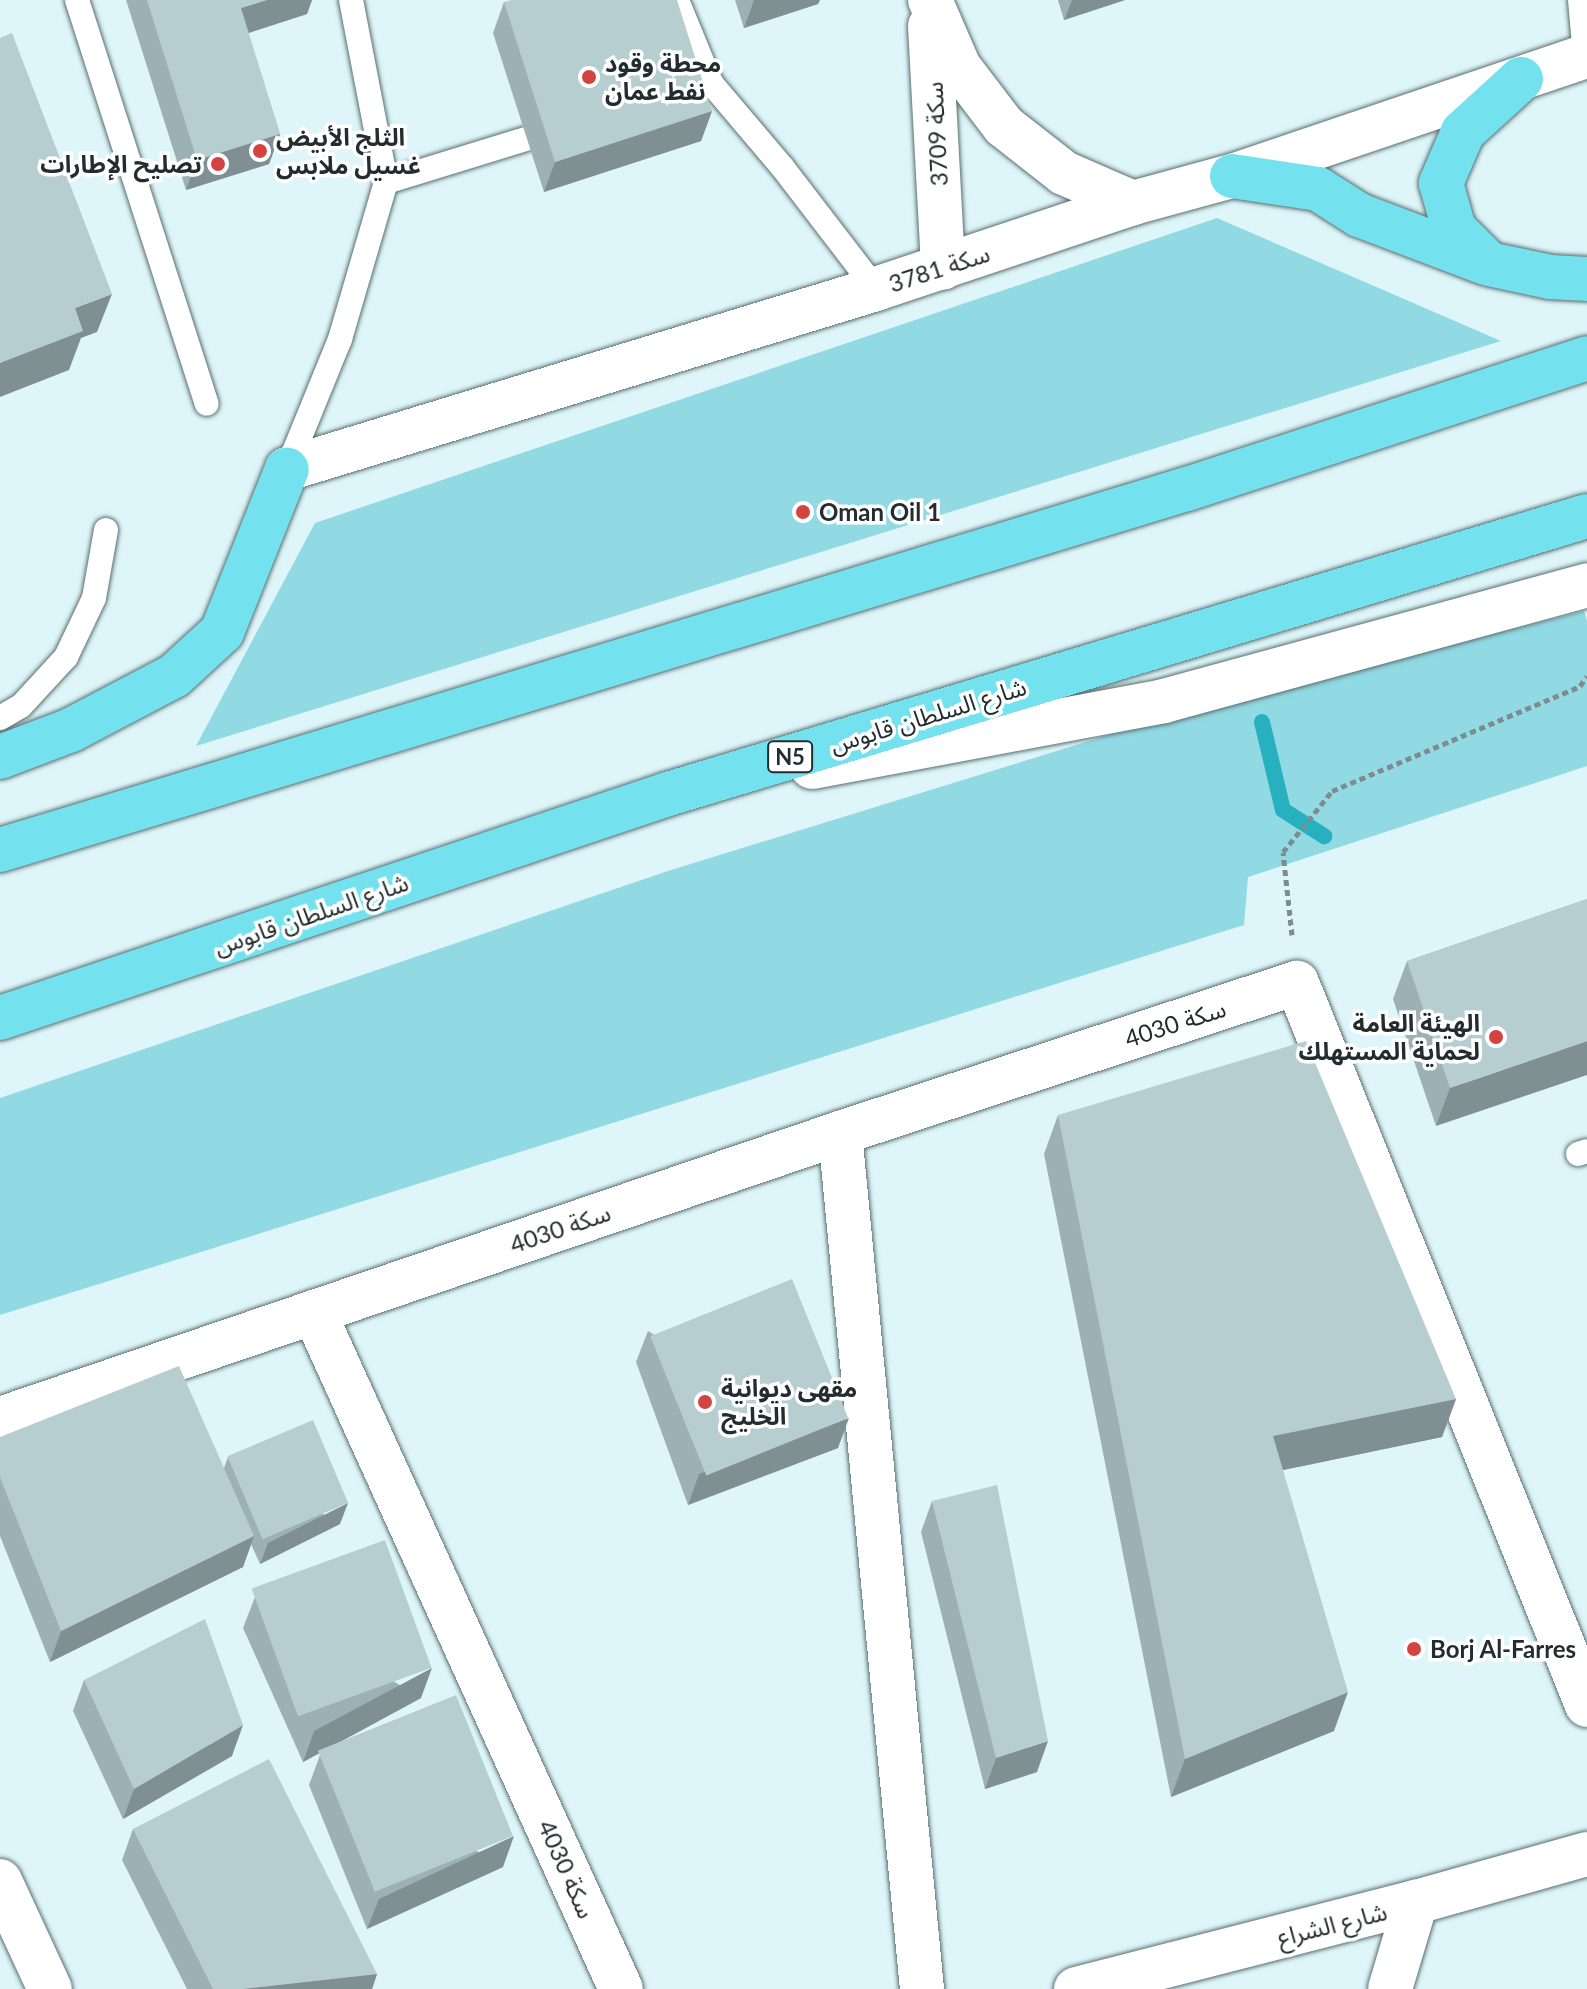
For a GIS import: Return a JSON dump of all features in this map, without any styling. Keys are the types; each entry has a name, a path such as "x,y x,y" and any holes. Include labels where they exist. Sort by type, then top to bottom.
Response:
{"highway":[{"path":"1489,264 1454,229 1441,183 1463,132 1521,79"},
{"path":"1232,176 1318,189 1359,215 1489,264 1550,277 1587,279"},
{"path":"0,850 1187,489 1587,358"},
{"path":"0,757 71,730 174,676 222,632 287,469"},
{"name":"شارع السلطان قابوس","path":"0,1018 668,794 1587,516"}],"street":[{"name":"سكة 3709","path":"929,0 959,67 1004,126 1064,173 1133,203"},
{"name":"سكة 3709","path":"929,0 943,268"},
{"name":"سكة 3781","path":"287,469 943,268 1133,203 1232,176 1586,56"},
{"path":"668,794 1164,701 1587,585"},
{"path":"1297,983 1587,1705"},
{"name":"سكة 4030","path":"0,1419 840,1133 1297,983"},
{"path":"840,1133 922,1989"},
{"name":"سكة 4030","path":"314,1312 621,1989"},
{"name":"شارع الشراع","path":"1076,1989 1416,1902 1587,1854"},
{"path":"0,1881 50,1989"},
{"path":"1390,1989 1416,1902"}],"lane":[{"path":"77,0 207,404"},
{"path":"287,469 340,339 386,182 351,0"},
{"path":"677,0 711,83 783,168 876,289"},
{"path":"1580,0 1586,56"},
{"path":"685,92 711,83"},
{"path":"386,182 526,139"},
{"path":"0,718 21,706 66,657 94,598 106,530"}],"path":[{"path":"1297,983 1283,852 1332,791 1580,686 1587,676"}],"shaded area":[{"path":"1217,218 1501,341 196,746 315,523"},
{"path":"1584,611 1587,621 1587,766 1248,877 1244,925 0,1315 0,1098 668,871 1170,716"}],"building":[{"path":"147,0 267,0 241,8 280,134 197,160"},
{"path":"677,0 712,111 555,162 504,2"},
{"path":"12,33 112,294 75,308 83,331 0,363 0,38"},
{"name":"الهيئة العامة لحماية المستهلك","path":"1587,899 1587,1041 1450,1088 1407,961"},
{"path":"1306,1041 1456,1399 1273,1436 1348,1692 1185,1759 1058,1115"},
{"path":"792,1279 848,1418 706,1475 650,1336"},
{"path":"179,1366 254,1536 61,1631 0,1477 0,1437"},
{"path":"313,1420 348,1503 263,1539 227,1456"},
{"path":"997,1485 1048,1741 996,1758 932,1501"},
{"path":"385,1540 432,1668 298,1716 252,1589"},
{"path":"205,1619 243,1725 134,1789 84,1680"},
{"path":"456,1695 513,1836 375,1892 318,1751"},
{"path":"269,1759 377,1974 242,1989 213,1989 133,1829"}],"waterway":[{"path":"1262,722 1283,810 1324,836"}],"place":[{"name":"محطة وقود نفط عمان","path":"589,77"},
{"name":"الثلج الأبيض غسيل ملابس","path":"260,151"},
{"name":"تصليح الإطارات","path":"218,164"},
{"name":"Oman Oil 1","path":"803,512"},
{"name":"الهيئة العامة لحماية المستهلك","path":"1496,1037"},
{"name":"مقهى ديوانية الخليج","path":"705,1402"},
{"name":"Borj Al-Farres","path":"1414,1649"}]}
